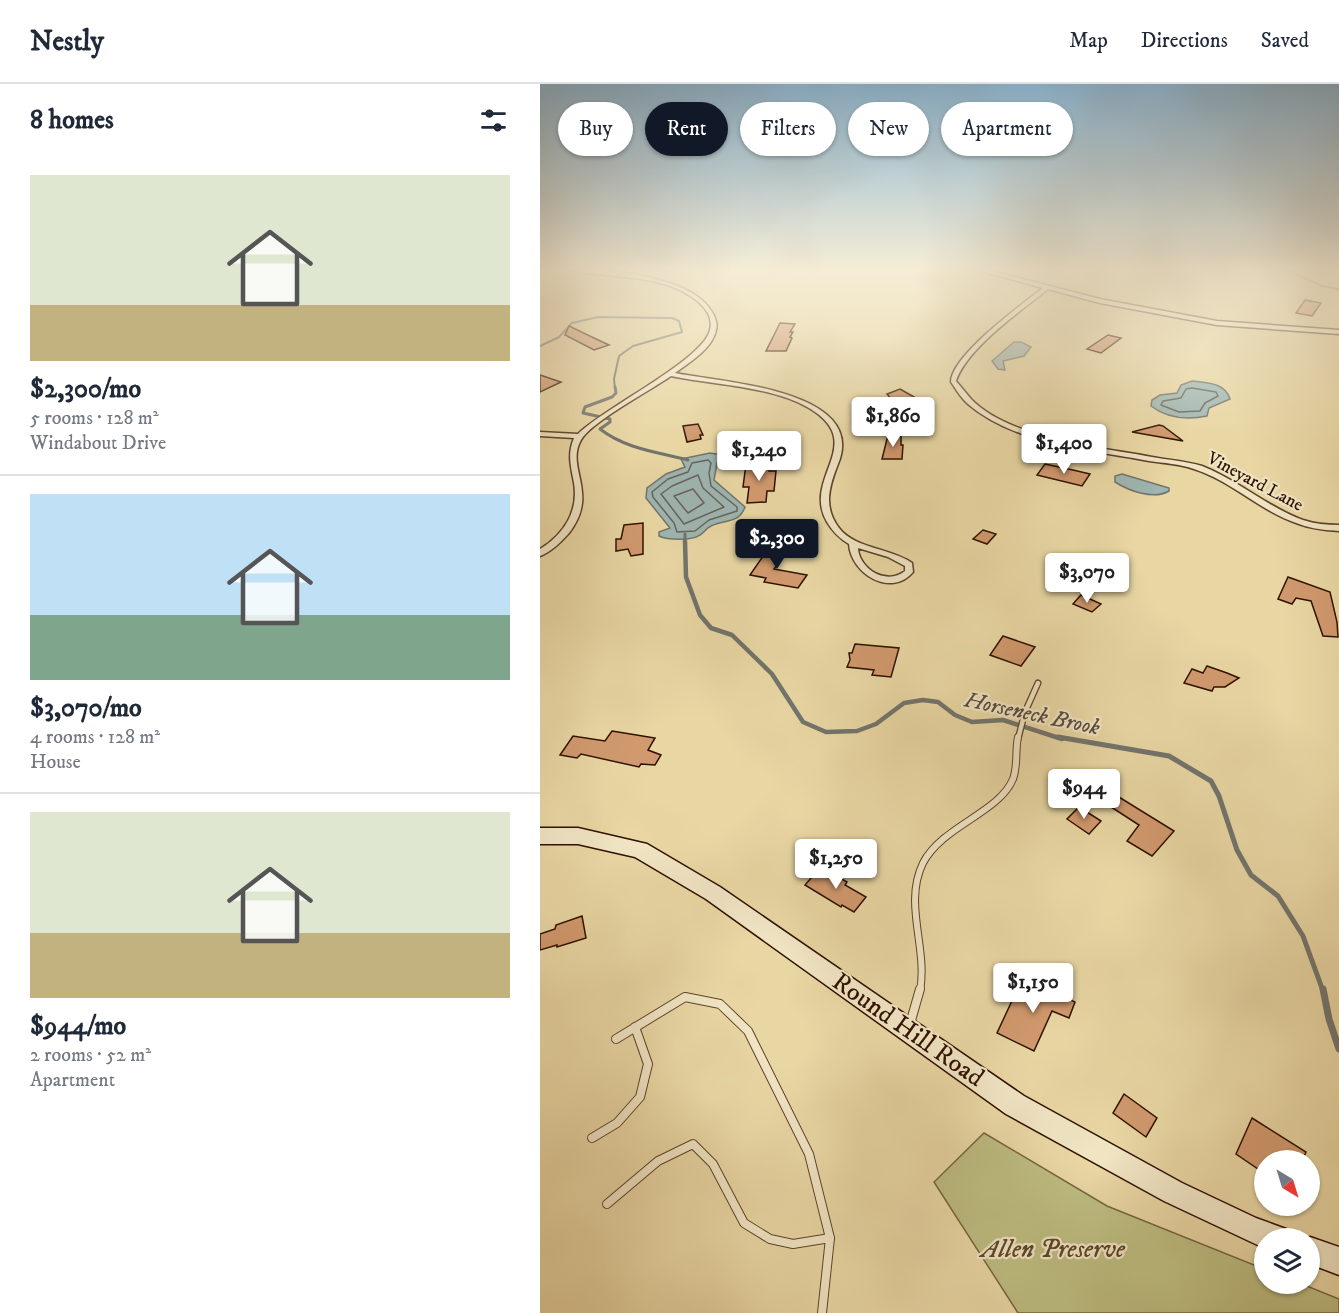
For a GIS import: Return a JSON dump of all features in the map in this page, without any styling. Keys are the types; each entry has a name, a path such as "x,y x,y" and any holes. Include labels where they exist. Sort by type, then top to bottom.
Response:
{"street":[{"path":"540,553 557,541 575,516 579,491 572,463 574,447 579,436 609,412 699,350 712,333 714,325"},
{"name":"Vineyard Lane","path":"1002,325 956,370 953,381 973,404 999,423 1053,440 1196,467 1234,485 1281,516 1298,523 1339,528"},
{"path":"1236,325 1339,332"},
{"path":"668,373 772,392 808,403 818,410 838,435 838,449 825,484 826,513 837,532 853,544 893,555 909,565 909,572 903,578 894,580 870,575 854,555 853,544"},
{"path":"540,434 579,436"},
{"name":"Round Hill Road","path":"540,836 578,836 640,850 713,893 1015,1105 1173,1192 1254,1231"},
{"path":"1320,1254 1339,1261"}],"lane":[{"path":"907,1031 918,1010 922,987 915,903 917,880 922,865 945,835 1001,796 1012,781 1015,775 1022,719 1038,683"},
{"path":"616,1039 686,997 720,1004 748,1031 809,1154 830,1238 822,1313"},
{"path":"591,1138 617,1123 640,1097 648,1064 634,1027"},
{"path":"607,1204 658,1161 693,1144 713,1164 744,1223 770,1239 793,1244 830,1238"}],"green space":[{"name":"Allen Preserve","path":"984,1133 1107,1206 1254,1265 1254,1294 1320,1294 1320,1291 1339,1299 1339,1313 1018,1313 934,1182"}],"water":[{"path":"1014,342 1021,342 1031,347 1024,356 1003,361 1005,370 998,369 992,361"},
{"path":"1192,381 1219,386 1228,393 1230,399 1209,408 1207,416 1192,418 1164,414 1151,406 1152,400 1160,395 1177,393 1181,385"},
{"path":"710,453 723,455 717,463 714,480 745,507 742,512 735,519 709,527 696,537 680,539 659,536 659,532 670,528 646,498 647,488 666,474 685,467 681,459"},
{"path":"1122,474 1169,488 1169,491 1156,495 1134,491 1115,482 1115,476"}],"building":[{"path":"779,325 794,325 790,332 793,332 790,337 792,338 786,351 766,351"},
{"path":"569,326 609,345 594,350 565,335"},
{"path":"1108,335 1121,338 1101,353 1087,349"},
{"path":"540,375 561,382 540,392"},
{"path":"900,389 928,405 907,410 887,394"},
{"path":"698,424 703,435 700,435 701,439 687,442 683,426"},
{"path":"1163,426 1183,441 1132,432"},
{"path":"888,435 901,435 902,459 882,459"},
{"path":"770,462 769,471 776,471 774,491 767,491 766,502 747,503 749,487 743,487 746,464"},
{"path":"1045,464 1090,474 1082,486 1037,475"},
{"path":"643,523 643,554 631,556 628,549 616,551 616,539 621,539 624,525"},
{"path":"983,530 996,534 987,544 973,539"},
{"path":"770,546 788,549 774,569 807,575 798,588 764,582 766,578 750,575"},
{"path":"1288,577 1330,592 1338,637 1323,636 1311,601 1296,598 1292,604 1278,599"},
{"path":"1081,595 1101,604 1092,612 1073,604"},
{"path":"1003,636 1035,647 1021,666 990,655"},
{"path":"855,644 899,648 891,677 872,675 874,670 847,667 850,660 849,653 852,653"},
{"path":"1207,666 1239,678 1225,687 1214,687 1212,691 1184,683 1192,669 1203,673"},
{"path":"612,731 655,738 648,750 661,755 655,765 641,764 639,767 581,754 577,758 560,755 573,736 605,741"},
{"path":"1114,794 1174,831 1152,856 1127,841 1139,825 1105,803"},
{"path":"1079,807 1101,821 1089,834 1067,819"},
{"path":"818,870 830,876 832,873 847,882 845,885 866,897 854,912 842,905 841,907 805,885"},
{"path":"582,916 586,938 540,950 540,934 555,929 556,925"},
{"path":"1032,981 1075,1002 1069,1018 1052,1011 1034,1051 997,1033 1017,990 1026,994"},
{"path":"1124,1094 1157,1118 1146,1137 1113,1113"},
{"path":"1252,1118 1303,1150 1254,1150 1254,1166 1236,1154"}],"waterway":[{"name":"Horseneck Brook","path":"540,346 559,337 570,325"},
{"name":"Horseneck Brook","path":"615,389 614,379 619,356 633,346 682,332 680,325"},
{"name":"Horseneck Brook","path":"615,387 616,393 612,397 585,407 583,413 610,419 610,422 600,429 620,441 688,460"},
{"name":"Horseneck Brook","path":"685,534 685,541"},
{"name":"Horseneck Brook","path":"685,541 686,577 700,615 711,628 732,635 772,674 803,722 826,732 857,731 876,724 904,703 923,700 938,702 955,715 972,722 1003,720 1062,739"},
{"name":"Horseneck Brook","path":"1058,737 1169,756 1211,781 1219,796 1237,850 1251,875 1278,896 1303,936 1323,991"},
{"name":"Horseneck Brook","path":"1323,989 1329,1019 1339,1049"}]}
